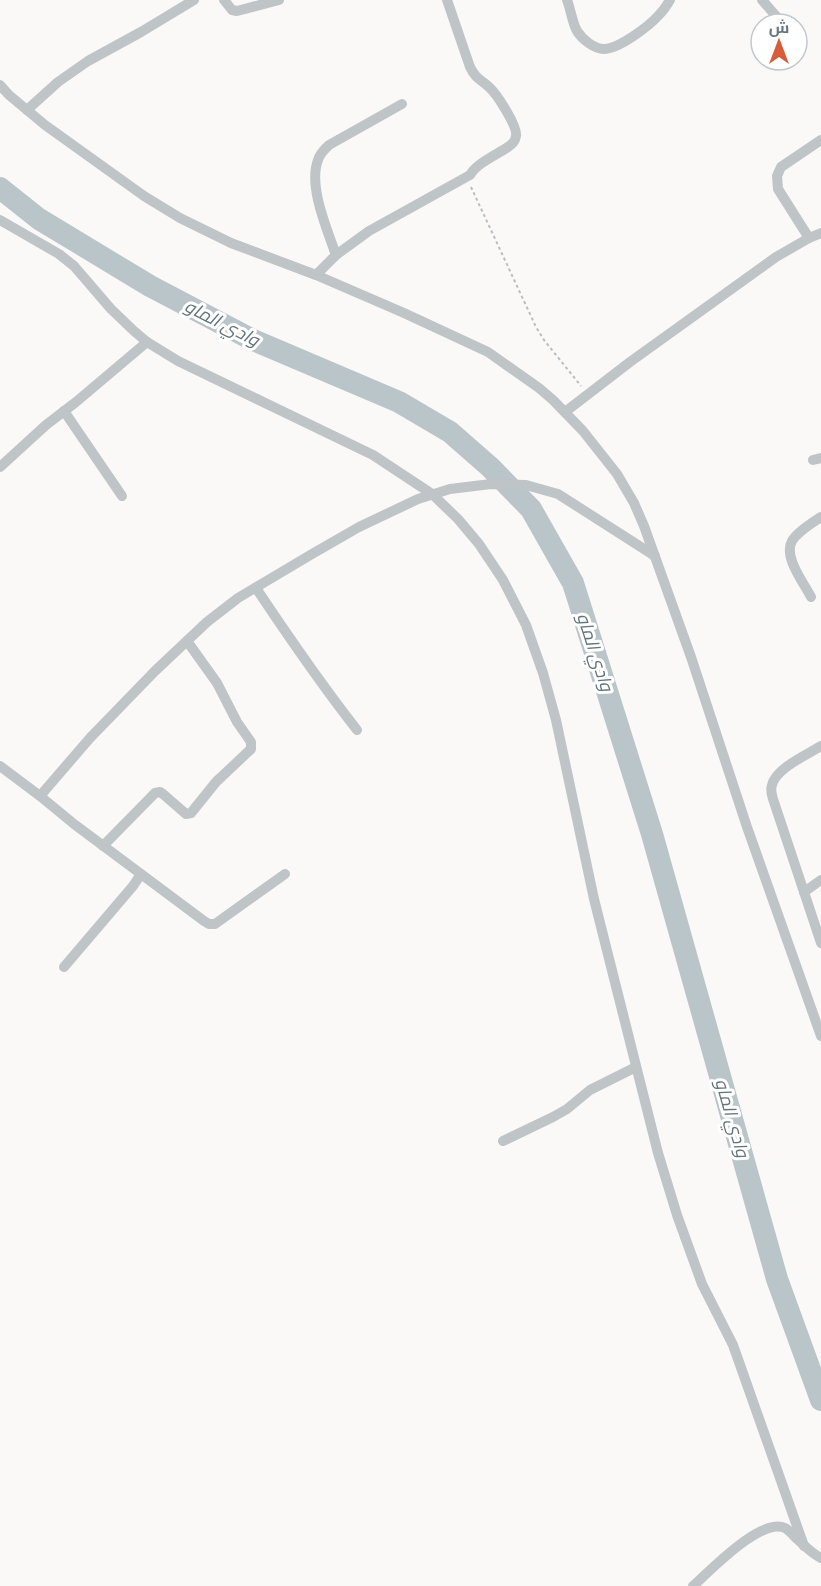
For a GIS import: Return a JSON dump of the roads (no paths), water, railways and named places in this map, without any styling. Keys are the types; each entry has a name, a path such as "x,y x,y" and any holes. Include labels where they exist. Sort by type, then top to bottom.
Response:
{"street":[{"path":"27,110 58,82 88,61 194,0"},
{"path":"224,0 232,10 237,11 279,0"},
{"path":"316,275 336,255 369,231 470,175 479,166 514,142 517,135 511,120 491,88 475,76 470,67 447,0"},
{"path":"567,0 578,33 598,49 606,49 622,43 659,15 670,0"},
{"path":"762,0 772,12"},
{"path":"0,85 45,125 144,196 180,218 231,243 316,275 488,352 539,388 583,431 617,474 634,503 655,556 821,1036"},
{"path":"336,255 316,188 317,161 329,145 402,104"},
{"path":"809,238 778,189 777,176 781,167 821,140"},
{"path":"0,220 43,244 74,266 111,309 147,342 178,361 373,455 432,494 458,519 479,544 503,580 526,625 556,720 594,899 658,1153 677,1215 702,1284 733,1345 804,1546"},
{"path":"565,412 734,286 776,257 821,233"},
{"path":"0,467 46,425 147,342"},
{"path":"64,411 122,496"},
{"path":"40,796 90,738 214,616 238,598 359,527 417,499 450,489 481,485 526,485 558,494 655,556"},
{"path":"812,597 788,551 792,541 800,532 821,517"},
{"path":"256,588 314,673 357,730"},
{"path":"103,846 155,793 163,794 186,814 191,813 216,782 251,749 251,742 237,722 223,694 187,641"},
{"path":"821,746 781,771 771,787 773,800 821,943"},
{"path":"0,766 74,825 209,924 215,924 285,874"},
{"path":"64,968 141,874"},
{"path":"804,892 821,880"},
{"path":"503,1141 553,1117 590,1090 636,1067"},
{"path":"693,1586 730,1553 764,1529 785,1528 812,1553 821,1558"}],"waterway":[{"name":"وادي الماو","path":"0,188 39,219 150,286 251,339 399,402 450,432 490,467 531,509 573,583 652,834 777,1279 821,1400"}]}
